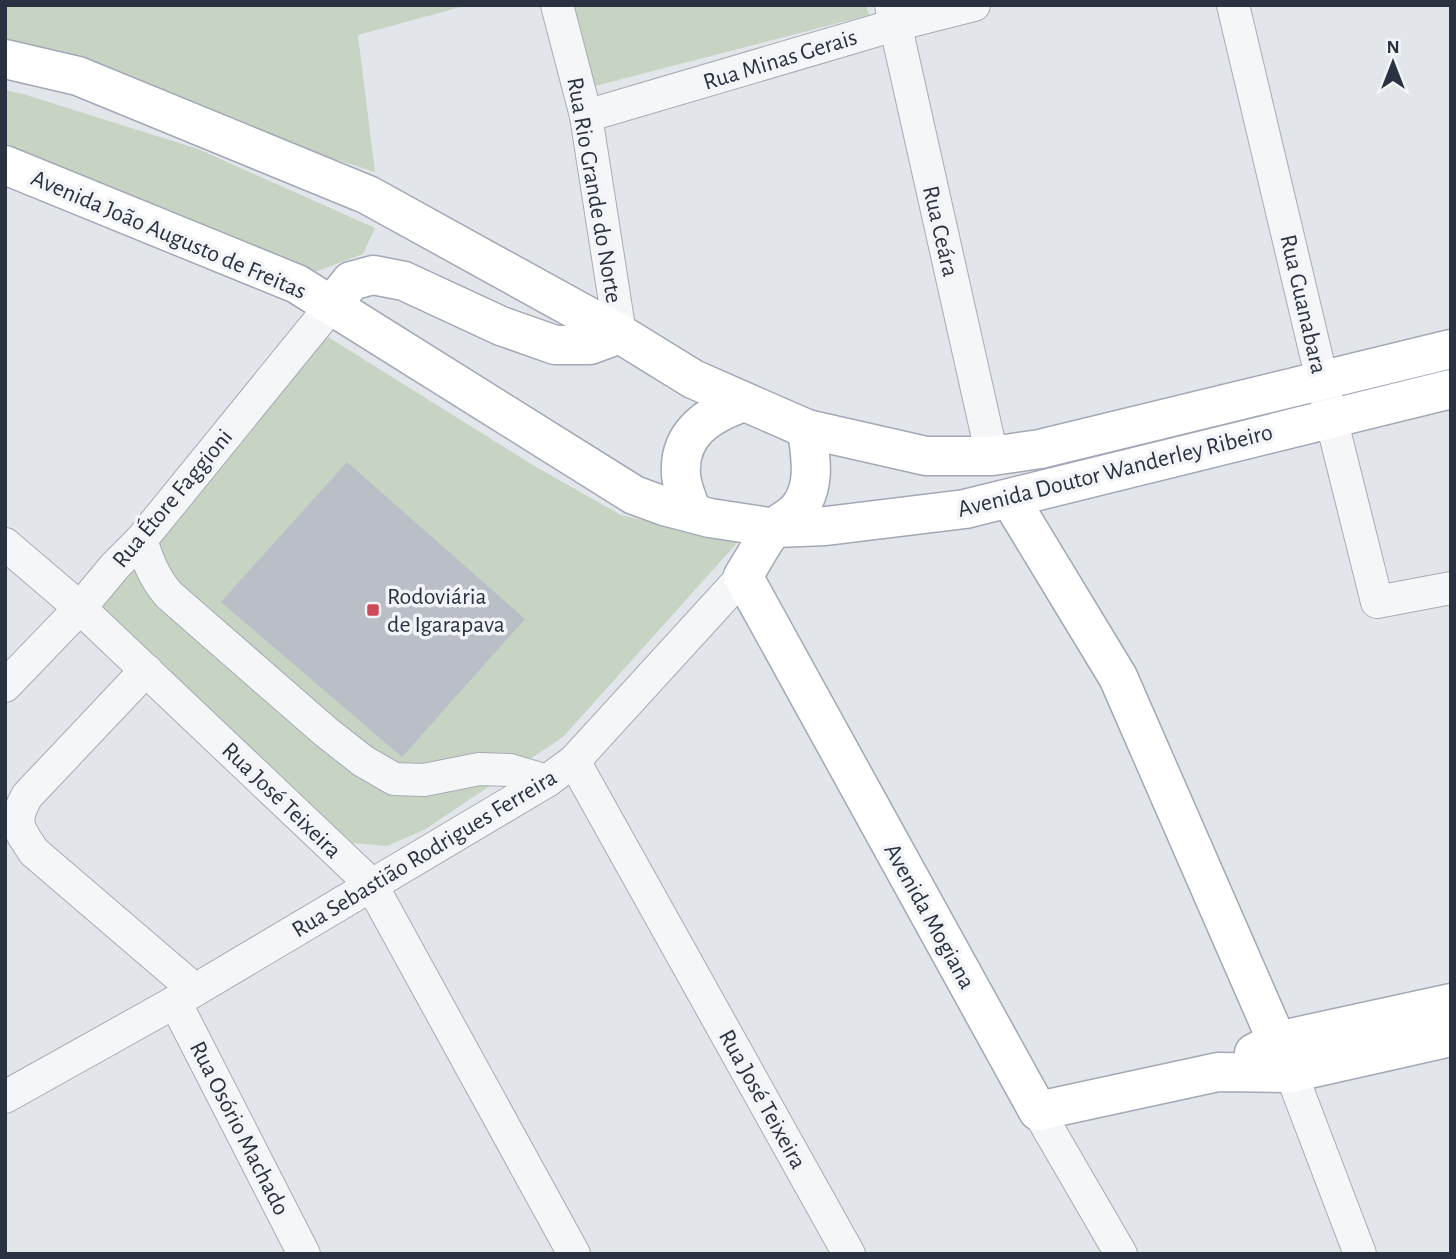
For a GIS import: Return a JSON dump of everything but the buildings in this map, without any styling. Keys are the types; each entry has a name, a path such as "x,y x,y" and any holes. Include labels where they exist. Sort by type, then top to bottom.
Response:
{"main road":[{"path":"5,59 78,76 369,195 620,334 693,379 807,429 811,469 809,489 800,507 787,521 775,528 710,518 692,512 681,475 682,458 698,427 711,415 744,402"},
{"name":"Avenida João Augusto de Freitas","path":"5,165 297,284 634,495 664,506 692,512"},
{"path":"332,305 351,281 373,275 404,281 501,326 555,345 590,345 620,334"},
{"name":"Avenida Doutor Wanderley Ribeiro","path":"807,429 926,456 992,456 1040,449 1451,349"},
{"name":"Avenida Doutor Wanderley Ribeiro","path":"775,528 826,526 965,509 1451,389"},
{"path":"1010,499 1118,677 1284,1057"},
{"name":"Rua Sebastião Rodrigues Ferreira","path":"743,576 775,528"},
{"name":"Avenida Mogiana","path":"743,576 1038,1111"},
{"path":"1038,1111 1439,1022"}],"street":[{"name":"Rua Rio Grande do Norte","path":"557,5 586,116 620,334"},
{"name":"Rua Minas Gerais","path":"586,116 893,15 974,5"},
{"name":"Rua Guanabara","path":"1233,5 1377,603 1451,588"},
{"name":"Rua Ceára","path":"893,15 992,456"},
{"name":"Rua Étore Faggioni","path":"5,686 141,540 332,305"},
{"path":"141,540 150,568 169,595 363,761 394,779 424,780 480,769 510,770 547,781"},
{"name":"Rua José Teixeira","path":"5,544 80,608 370,884 574,1254"},
{"name":"Rua Sebastião Rodrigues Ferreira","path":"5,1097 185,996 547,781 574,761 743,576"},
{"path":"146,670 27,796 18,812 17,821 34,852 185,996"},
{"name":"Rua José Teixeira","path":"574,761 849,1254"},
{"name":"Rua Osório Machado","path":"185,996 304,1254"},
{"path":"1284,1057 1360,1254"},
{"name":"Avenida Mogiana","path":"1038,1111 1121,1254"}],"green space":[{"path":"5,5 468,5 358,35 375,172 78,76 5,59"},
{"path":"573,5 866,5 869,15 591,87"},
{"path":"5,90 198,149 375,228 363,254 315,272 158,206 5,153"},
{"path":"312,327 536,467 621,515 737,543 563,737 424,830 387,846 353,843 100,627 101,602"}],"place":[{"name":"Rodoviária de Igarapava","path":"373,610"}]}
